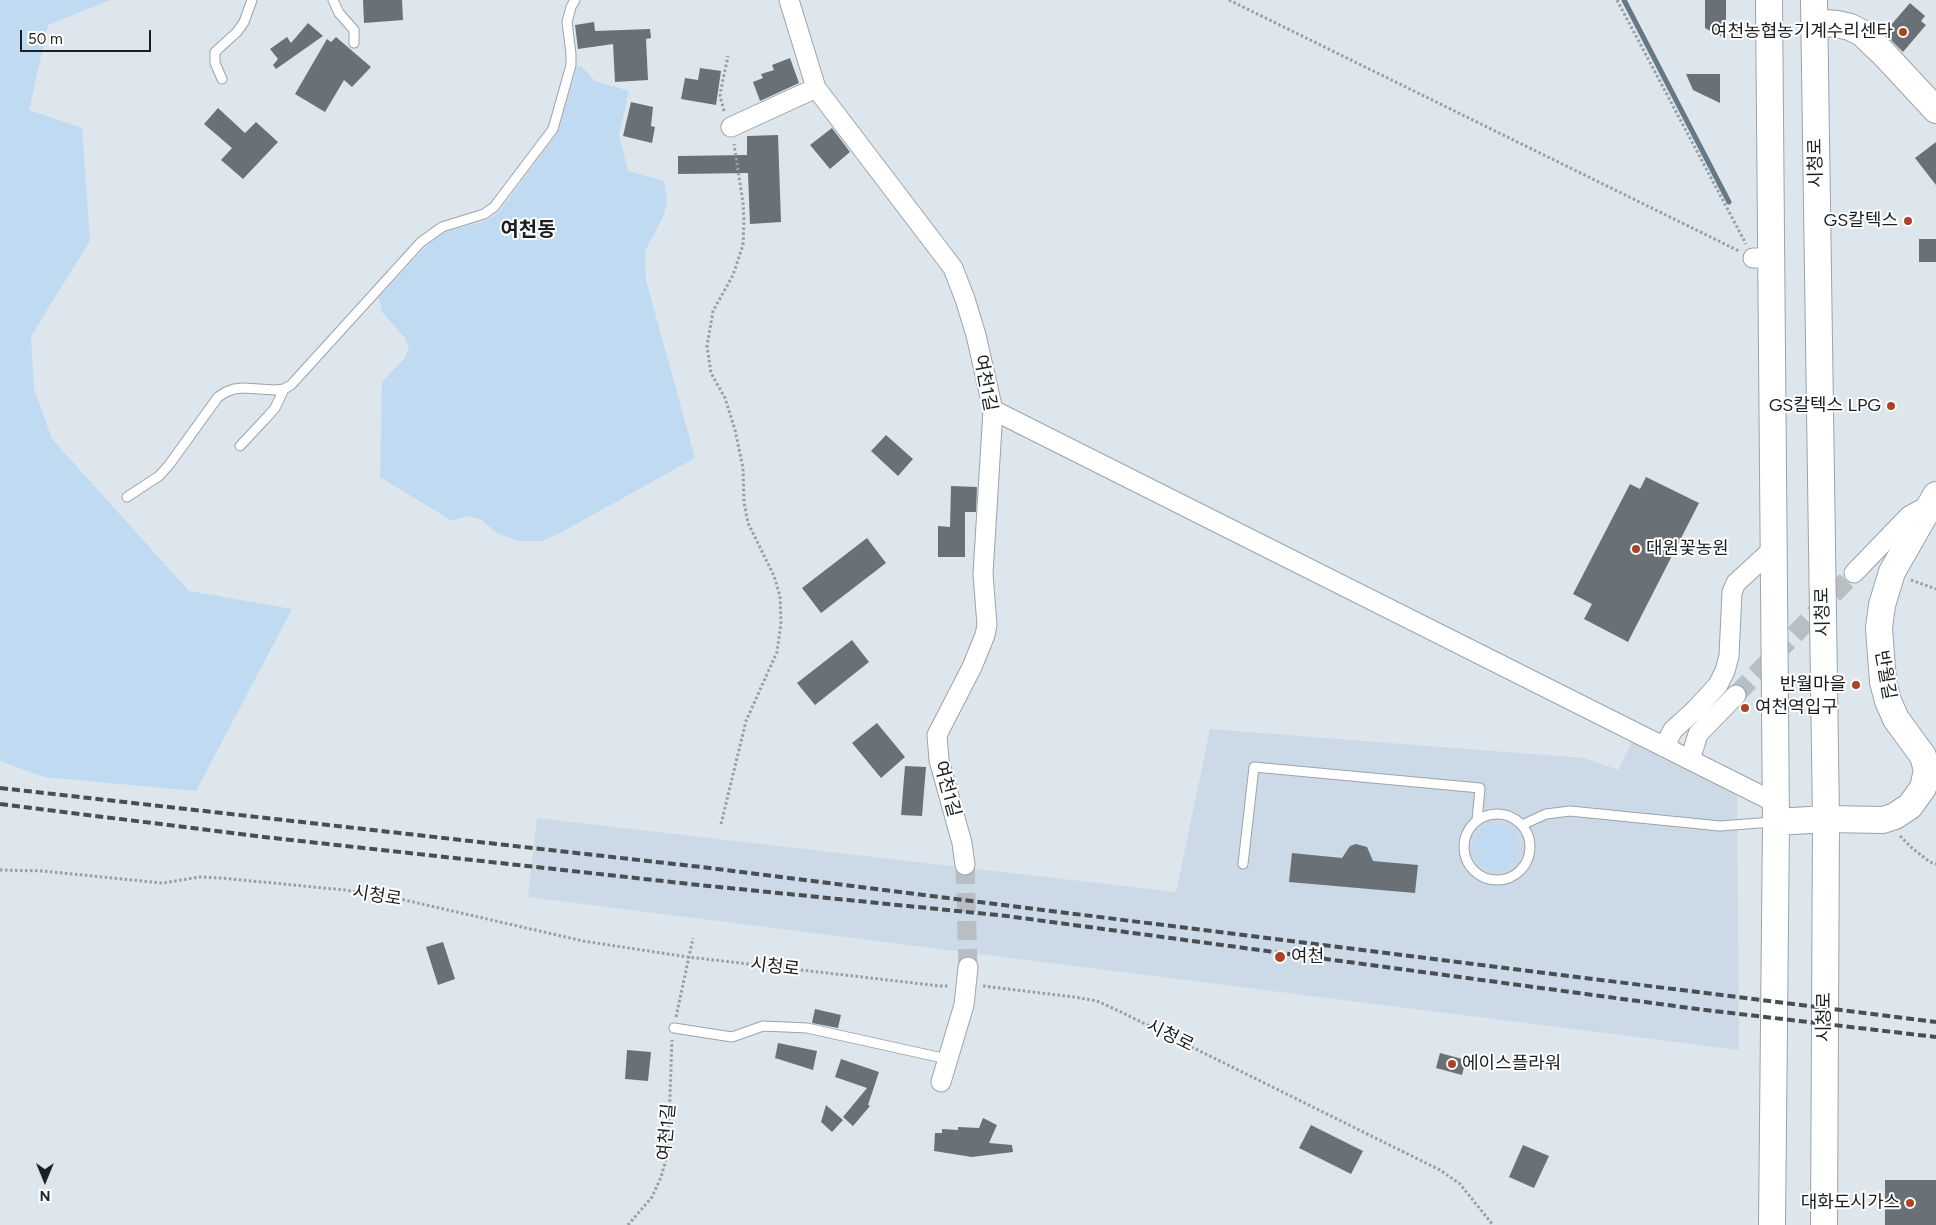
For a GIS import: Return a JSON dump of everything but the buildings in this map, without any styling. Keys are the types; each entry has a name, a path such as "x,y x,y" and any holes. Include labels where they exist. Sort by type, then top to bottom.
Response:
{"street":[{"name":"여천1길","path":"789,0 816,88 954,268 966,299 976,335 993,410 984,574 987,625 972,667 937,736 939,760 962,843 965,865"},
{"path":"1769,0 1762,258 1774,548 1776,812 1772,1225"},
{"path":"1814,11 1837,24 1850,27 1862,33 1936,110"},
{"name":"시청로","path":"1814,11 1826,819 1824,1225"},
{"path":"731,127 816,88"},
{"path":"993,410 1664,746 1776,812"},
{"path":"1854,573 1909,516 1932,500"},
{"name":"반월길","path":"1776,812 1826,819 1883,820 1895,816 1910,806 1923,788 1927,770 1923,756 1896,719 1888,702 1883,682 1879,628 1882,606 1892,572 1932,500"},
{"path":"1664,746 1673,730 1718,685 1725,671 1729,656 1732,592 1736,583 1774,548"},
{"path":"1690,760 1698,734 1736,695"},
{"path":"941,1082 964,1005 968,976"}],"lane":[{"path":"222,79 215,63 215,52 238,32 252,0"},
{"path":"333,0 339,13 354,30 354,43"},
{"path":"240,446 268,416 284,389 291,385 421,242 442,227 484,214 494,207 553,128 571,65 567,22 575,0"},
{"path":"127,497 159,476 176,458 212,404 226,392 243,388 284,389"},
{"path":"1243,864 1254,767 1480,788 1477,820"},
{"path":"1522,825 1546,814 1570,810 1720,826 1776,812"},
{"path":"1498,813 1508,815 1522,825 1530,840 1530,851 1527,861 1520,871 1512,877 1490,880 1480,876 1471,868 1463,848 1469,828 1477,820 1487,815 1498,813"},
{"path":"674,1028 732,1037 763,1026 807,1028 948,1059"}],"path":[{"path":"1229,0 1762,258"},
{"path":"1617,0 1762,258"},
{"path":"721,824 746,721 777,652 780,638 781,609 780,596 774,576 748,523 744,502 743,468 735,430 725,398 711,373 707,346 713,312 734,275 743,246 743,203 731,127 720,96 728,56"},
{"path":"1883,820 1912,848 1930,862 1936,864"},
{"name":"시청로","path":"0,870 43,871 163,883 200,877 221,878 346,890 400,899 582,941 688,957 940,986 968,976 1097,1001 1440,1170 1460,1184 1493,1225"},
{"name":"여천1길","path":"628,1225 652,1197 665,1163 668,1149 671,1054 674,1028 693,938"}],"shaded area":[{"path":"0,0 110,0 48,25 29,110 82,128 90,241 31,336 34,389 52,439 189,591 292,609 196,791 44,777 0,761"},
{"path":"577,66 582,67 595,81 629,91 619,135 628,171 664,181 667,200 664,215 645,251 646,280 695,458 560,533 542,541 518,541 497,533 480,519 467,516 452,521 380,477 382,382 404,359 409,348 405,338 382,312 379,297 433,239 446,232 487,220 498,213 558,132"},
{"path":"1210,729 1584,758 1618,770 1634,738 1737,793 1739,1050 528,897 537,818 1176,892"},
{"path":"1491,824 1501,824 1513,830 1518,838 1518,856 1513,864 1505,869 1491,870 1483,867 1476,860 1473,852 1473,842 1476,834 1483,827"}],"waterway":[{"path":"1624,0 1729,202"}],"tunnel":[{"path":"1736,695 1854,573"},
{"path":"965,865 968,967"}],"railway":[{"path":"0,788 701,867 1936,1022"},
{"path":"0,804 264,837 699,885 1007,916 1697,1009 1936,1037"}],"place":[{"name":"여천농협농기계수리센타","path":"1903,32"},
{"name":"GS칼텍스","path":"1908,221"},
{"name":"GS칼텍스 LPG","path":"1891,406"},
{"name":"대원꽃농원","path":"1636,549"},
{"name":"반월마을","path":"1856,685"},
{"name":"여천역입구","path":"1745,708"},
{"name":"여천","path":"1280,957"},
{"name":"에이스플라워","path":"1452,1064"},
{"name":"대화도시가스","path":"1910,1203"}],"district":[{"name":"여천동","path":"528,230"}]}
